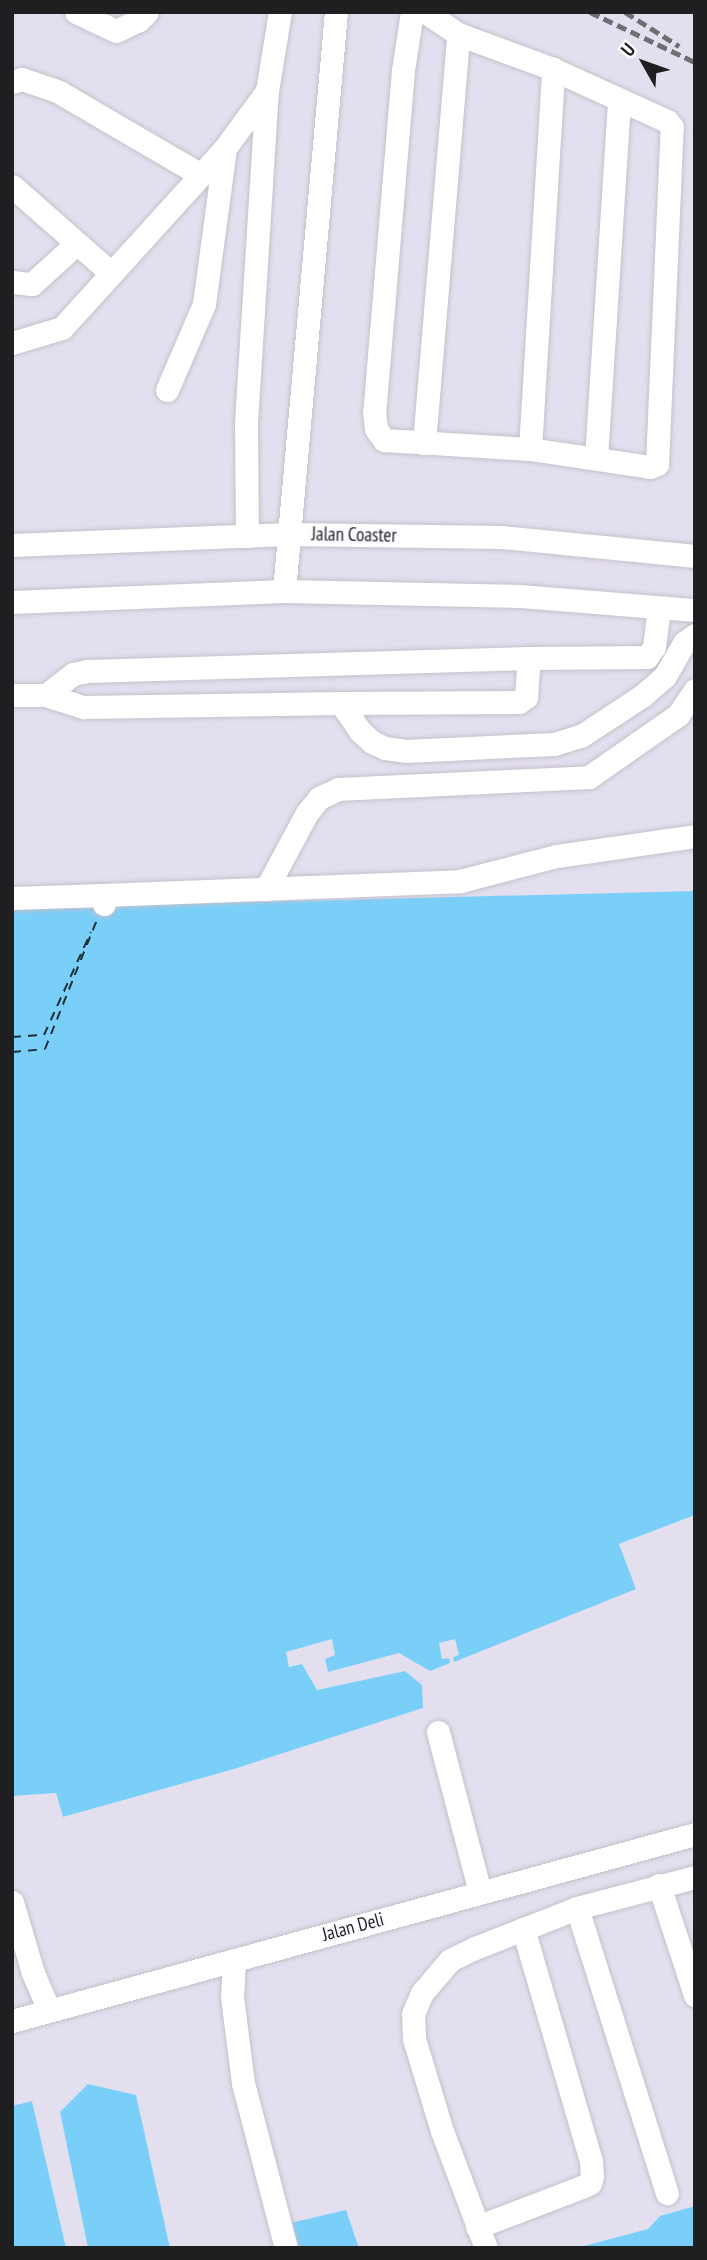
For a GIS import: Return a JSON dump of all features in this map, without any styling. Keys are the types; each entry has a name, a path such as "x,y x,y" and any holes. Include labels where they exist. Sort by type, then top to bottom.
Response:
{"lane":[{"path":"76,12 116,31 139,20 147,12"},
{"path":"247,536 246,422 267,91 280,12"},
{"path":"284,591 336,12"},
{"path":"412,12 403,70 374,412 376,429 384,440 530,449 650,467 660,459 672,127 667,121 553,69 458,33 425,12"},
{"path":"424,443 458,33"},
{"path":"530,449 553,69"},
{"path":"12,82 22,79 59,92 201,175"},
{"path":"12,342 62,328 225,148 267,91"},
{"path":"596,457 619,101"},
{"path":"167,390 204,304 225,148"},
{"path":"12,186 111,274"},
{"path":"12,282 32,284 76,244"},
{"name":"Jalan Coaster","path":"12,545 288,534 502,537 695,556"},
{"path":"12,602 284,591 520,596 695,610"},
{"path":"46,695 73,674 87,671 647,657 654,647 659,607"},
{"path":"341,702 360,731 385,748 406,751 554,744 582,736 642,696 665,676 685,642 695,635"},
{"path":"12,695 46,695 84,707 519,702 526,697 529,658"},
{"path":"266,889 307,813 319,798 338,789 589,777 678,715 695,690"},
{"path":"12,898 103,900 266,889 460,881 557,856 695,836"},
{"path":"438,1732 480,1892"},
{"name":"Jalan Deli","path":"12,2021 695,1834"},
{"path":"523,1929 591,2161 592,2176 590,2183 481,2237 414,2039 413,2014 422,1993 450,1960 523,1929 578,1909 695,1877"},
{"path":"659,1885 695,1995"},
{"path":"12,1902 33,1973 49,2010"},
{"path":"578,1909 667,2193"},
{"path":"234,1960 232,1997 243,2083 286,2248"}],"shaded area":[{"path":"12,12 695,12 695,908 12,908"},
{"path":"695,1515 695,2206 660,2216 648,2229 576,2248 359,2248 346,2210 292,2248 170,2248 136,2095 60,2112 88,2248 66,2248 32,2101 12,2106 12,1796 56,1793 63,1817 234,1769 423,1708 405,1671 316,1690 302,1664 289,1667 286,1651 333,1639 335,1655 328,1671 399,1653 442,1660 438,1643 455,1639 459,1655 636,1589 619,1544"}],"water":[{"path":"695,891 695,1515 619,1544 636,1589 454,1662 453,1657 459,1655 455,1639 439,1643 442,1659 449,1658 450,1663 430,1671 399,1653 328,1672 325,1659 335,1655 332,1639 286,1652 289,1667 302,1664 317,1690 405,1671 422,1685 423,1708 234,1769 63,1817 56,1793 12,1796 12,908"},
{"path":"88,2084 136,2095 170,2248 88,2248 60,2112"},
{"path":"32,2101 66,2248 12,2248 12,2106"},
{"path":"695,2206 695,2248 576,2248 648,2229 660,2216"},
{"path":"346,2210 359,2248 292,2248 286,2224"}],"ferry route":[{"path":"12,1052 45,1049 99,915"},
{"path":"12,1037 44,1035 91,932"}],"railway":[{"path":"590,12 695,62"},
{"path":"625,12 679,46"}]}
